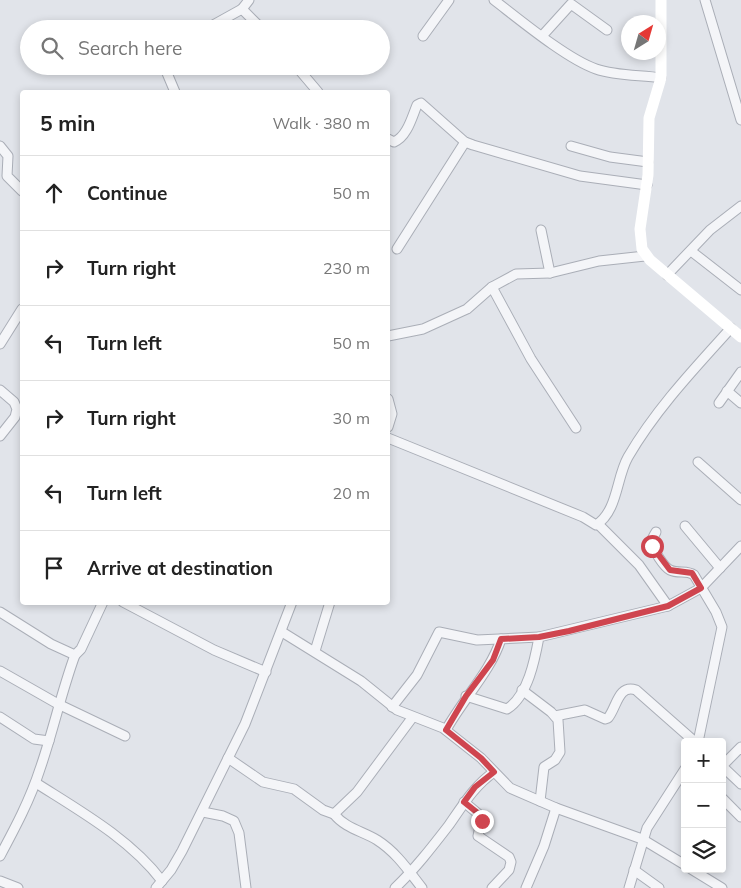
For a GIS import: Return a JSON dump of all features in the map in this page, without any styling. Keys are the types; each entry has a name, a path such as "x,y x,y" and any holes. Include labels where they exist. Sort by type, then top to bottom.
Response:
{"street":[{"path":"222,20 242,9 249,0"},
{"path":"423,36 449,0"},
{"path":"494,0 542,36 595,69 661,78"},
{"path":"661,0 661,78 649,118 648,162 640,229 642,249 645,256 741,337"},
{"path":"705,0 741,120"},
{"path":"542,36 571,4 607,30"},
{"path":"242,9 253,20"},
{"path":"168,75 174,90"},
{"path":"304,75 316,90"},
{"path":"390,141 394,142 399,139 408,126 417,105 421,103 466,142 484,150 580,176 646,185"},
{"path":"397,249 466,142"},
{"path":"0,146 8,156 7,176 20,189"},
{"path":"571,146 610,157 648,162"},
{"path":"667,275 710,230 741,206"},
{"path":"541,230 550,274"},
{"path":"691,251 741,290"},
{"path":"390,336 424,329 467,309 492,287 516,274 550,274 599,262 645,256"},
{"path":"492,287 531,359 576,428"},
{"path":"0,344 20,312"},
{"path":"598,524 612,503 627,459 643,433 661,407 731,328"},
{"path":"719,403 741,372"},
{"path":"0,390 14,402 17,412 0,436"},
{"path":"727,392 741,403"},
{"path":"390,406 392,414 390,420"},
{"path":"390,439 583,517 593,524 598,524 638,565 668,606"},
{"path":"698,462 741,500"},
{"path":"685,526 720,568"},
{"path":"656,532 652,538 652,546 666,567 673,571 692,573 718,617 722,633 698,738"},
{"path":"392,708 421,667 436,633 443,632 477,640 539,637 668,606 701,588 741,546"},
{"path":"0,856 36,783 58,704 75,655 81,649 102,605"},
{"path":"130,605 214,650 266,672"},
{"path":"36,783 91,819 131,849 159,884 171,870 203,812 245,724 291,605"},
{"path":"315,651 329,605"},
{"path":"0,612 51,644 75,655"},
{"path":"282,632 361,681 392,708 412,718 437,724 446,730 481,758 510,788 556,808 642,839 681,863"},
{"path":"466,696 507,709 512,705 533,668 539,637"},
{"path":"446,730 466,696 493,660 501,639"},
{"path":"0,671 58,704 124,736"},
{"path":"555,716 585,710 604,719 608,718 618,696 627,688 631,688 636,690 692,738"},
{"path":"522,690 555,716 559,725 560,752 555,760 544,767 540,801"},
{"path":"0,717 34,739 49,741"},
{"path":"334,814 357,792 412,718"},
{"path":"726,762 741,747"},
{"path":"228,758 263,782 294,790 323,810 334,814 343,823 378,840 395,853 422,888"},
{"path":"726,770 741,784"},
{"path":"395,888 411,873 475,787 494,772"},
{"path":"629,888 642,839 681,776"},
{"path":"464,802 482,817 478,836 509,857 511,862 509,870 492,888"},
{"path":"726,802 741,817"},
{"path":"526,888 544,846 556,808"},
{"path":"203,812 234,821 239,833 246,888"},
{"path":"634,870 660,888"},
{"path":"698,873 722,888"},
{"path":"0,880 18,888"}],"route":[{"path":"482,821 482,817 464,802 480,782 494,772 485,761 446,730 466,696 493,660 501,639 539,637 668,606 701,588 692,573 673,571 666,567 652,546"}]}
